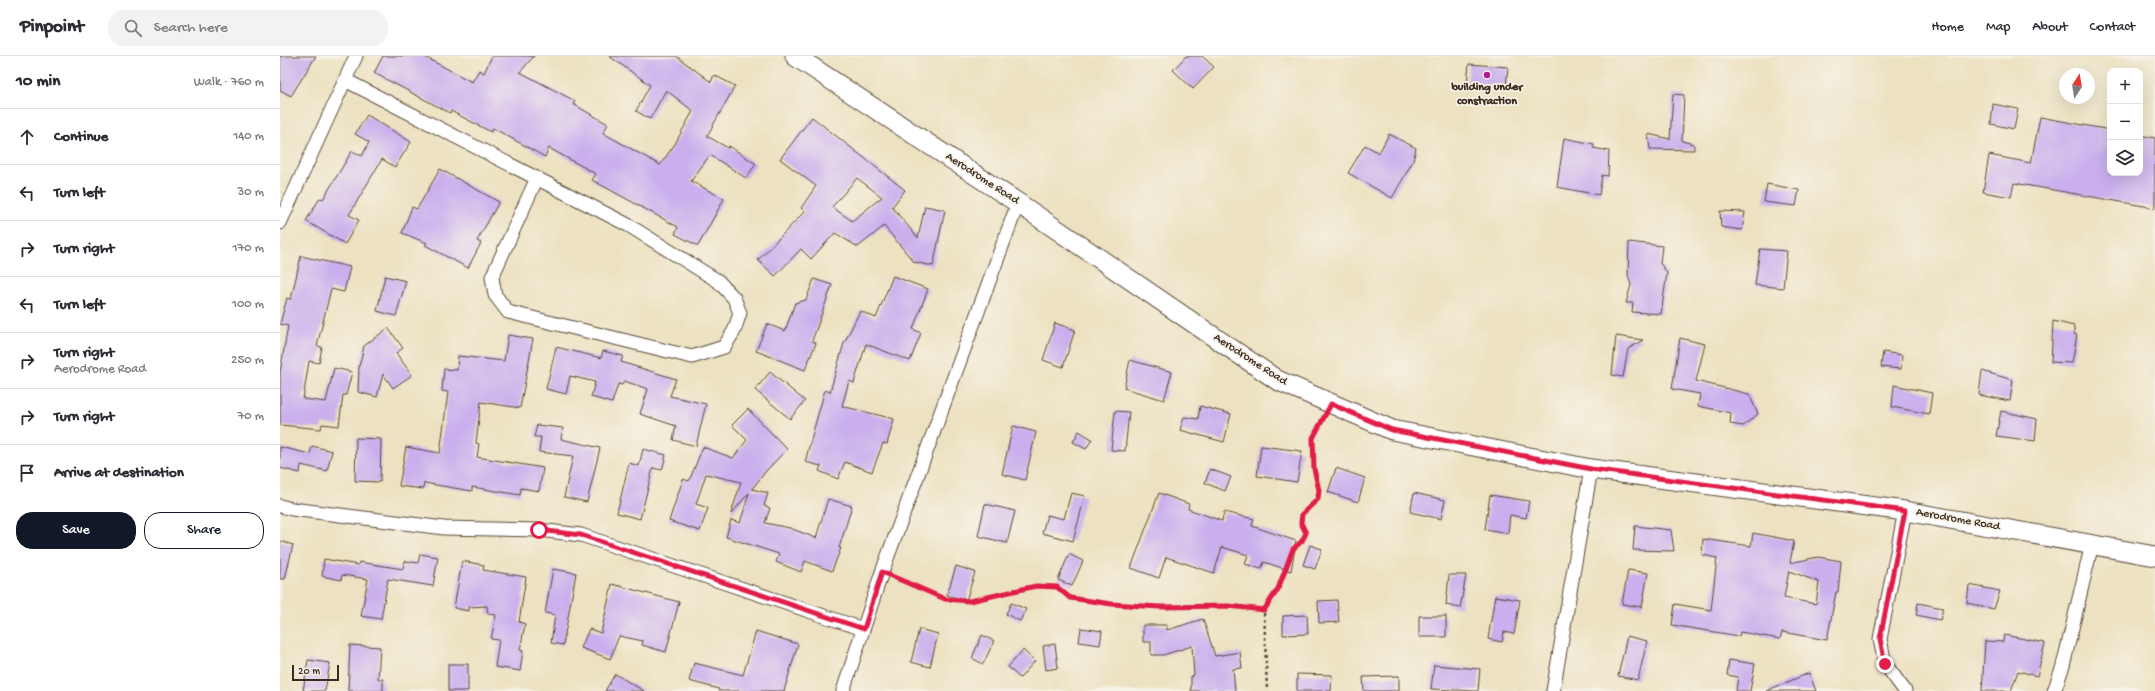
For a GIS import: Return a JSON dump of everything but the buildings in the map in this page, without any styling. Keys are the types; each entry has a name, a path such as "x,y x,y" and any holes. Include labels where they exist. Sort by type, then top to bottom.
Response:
{"street":[{"path":"280,223 356,56"},
{"name":"Aerodrome Road","path":"794,56 1018,203 1277,380 1392,430 1591,469 1905,511 2155,556"},
{"path":"346,80 537,178 628,225 718,281 734,298 740,313 734,331 724,347 692,357 508,312 495,295 492,277 537,178"},
{"path":"843,691 882,572 1018,203"},
{"path":"1553,691 1591,469"},
{"path":"280,506 292,509 444,528 539,530 581,535 864,629"},
{"path":"1905,511 1880,639 1885,664 1905,691"},
{"path":"2054,691 2063,666 2092,544"}],"path":[{"path":"1267,691 1264,610 1278,589 1293,549 1302,541 1306,533 1301,523 1302,514 1318,499 1319,490 1314,469 1313,438 1331,404"},
{"path":"882,572 945,599 970,601 1036,586 1057,587 1070,598 1112,604 1160,607 1229,606 1264,610"}],"place":[{"name":"building under constraction","path":"1487,75"}],"route":[{"path":"539,530 581,535 864,629 882,572 945,599 970,601 1008,592 1025,590 1036,586 1057,587 1070,598 1112,604 1160,607 1229,606 1264,610 1278,589 1293,549 1302,541 1306,533 1301,523 1302,514 1318,499 1319,490 1314,469 1313,438 1331,404 1392,430 1591,469 1905,511 1880,639 1885,664"}]}
